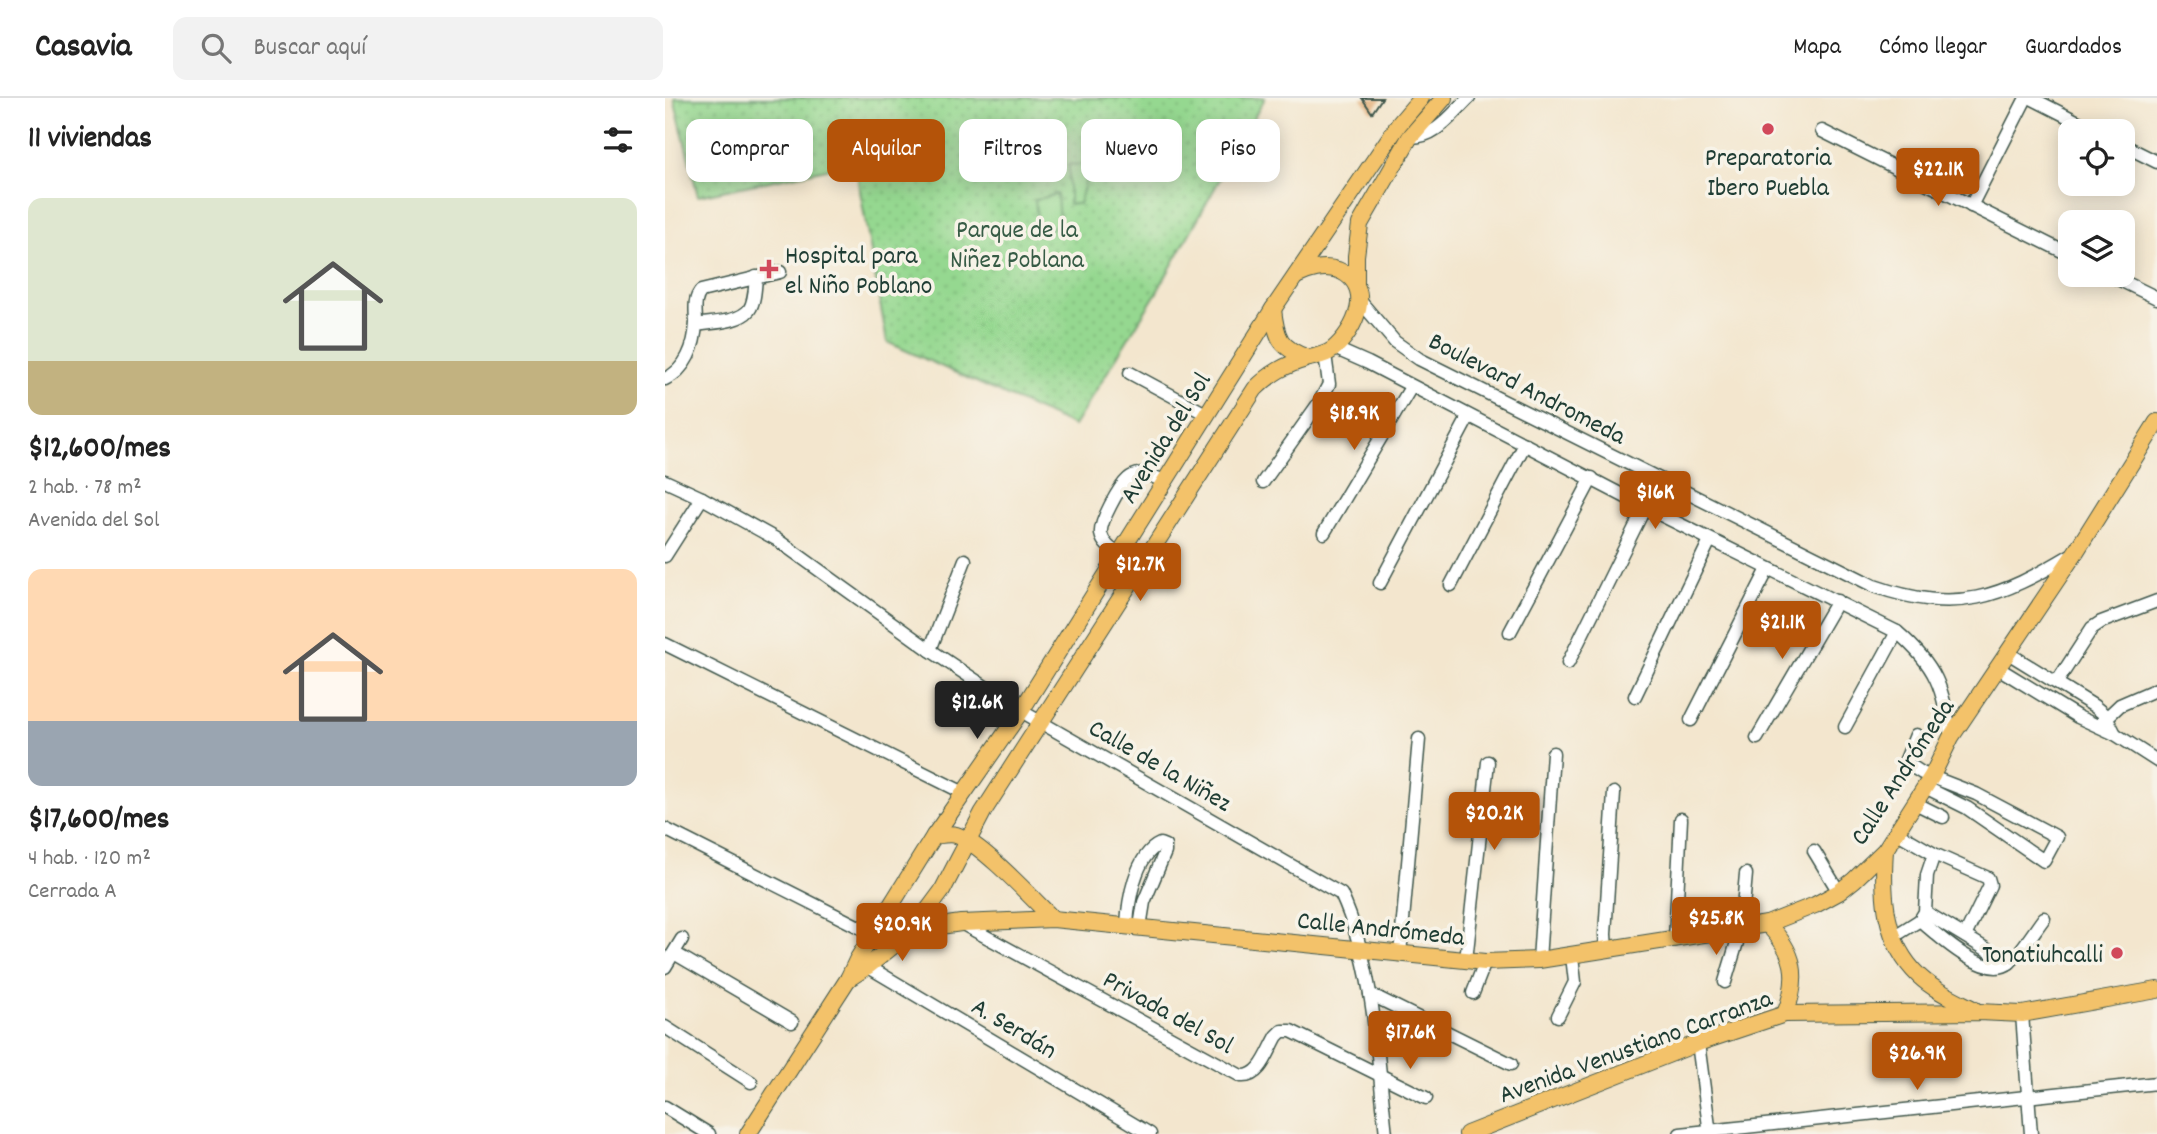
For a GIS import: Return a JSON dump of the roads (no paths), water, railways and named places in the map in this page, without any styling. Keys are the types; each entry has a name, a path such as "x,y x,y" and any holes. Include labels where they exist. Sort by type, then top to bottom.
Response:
{"main road":[{"path":"1420,98 1399,124 1273,309 1279,340 1290,351 1308,358 1329,351 1354,321 1360,301 1356,282 1360,224 1410,137 1444,98"},
{"path":"1296,276 1330,267 1346,273 1356,282"},
{"name":"Avenida del Sol","path":"862,963 873,934 935,836 1021,711 1273,309"},
{"name":"Avenida del Sol","path":"748,1134 848,979 862,963 913,930 942,891 983,812 1255,389 1271,373 1308,358"},
{"name":"Calle Andrómeda","path":"913,930 961,923 1053,919 1485,962 1539,961 1767,924 1815,905 1839,892 1885,850 1928,781 1951,737 2156,430"},
{"path":"935,836 957,835 968,841 1053,919"},
{"path":"1885,850 1882,887 1898,948 1918,975 1943,994 1979,1012"},
{"path":"890,910 896,923 913,930"},
{"path":"1767,924 1781,938 1790,956 1794,975 1792,995 1785,1014"},
{"name":"Avenida Venustiano Carranza","path":"1467,1134 1698,1043 1785,1014 2022,1014 2157,990"}],"street":[{"path":"1410,137 1422,137 1435,130 1469,98"},
{"path":"1971,206 2028,98 2071,119"},
{"path":"1822,131 2058,249"},
{"path":"2135,151 2157,162"},
{"path":"665,379 677,374 684,365 696,325 696,297 701,291 780,272"},
{"path":"696,325 735,318 749,310 756,277"},
{"path":"2135,287 2157,298"},
{"name":"Boulevard Andromeda","path":"1360,301 1395,342 1419,359 1874,586 1904,597 1950,601 1991,596 2027,582 2075,553"},
{"path":"1263,482 1319,403 1329,384 1329,351"},
{"name":"Boulevard Andromeda","path":"1329,351 1368,363 1645,507 1897,632 1919,651 1933,670 1943,692 1951,737"},
{"path":"1130,373 1206,414"},
{"path":"1325,533 1411,387"},
{"path":"1380,583 1469,416"},
{"path":"1451,585 1525,444"},
{"path":"1119,554 1108,547 1101,537 1101,529 1126,480 1143,473 1165,481"},
{"path":"1510,632 1591,478"},
{"name":"Calle de la Niñez","path":"665,481 776,539 930,650 1021,711 1341,894 1360,949 1370,994 1386,1134"},
{"path":"665,556 702,498"},
{"path":"1568,663 1645,507"},
{"path":"1635,696 1710,540"},
{"path":"930,650 965,560"},
{"path":"1691,720 1768,569"},
{"path":"1756,738 1837,601"},
{"path":"2057,682 2092,628 2157,601"},
{"path":"1845,727 1897,632"},
{"path":"665,644 964,793"},
{"path":"2008,653 2057,682 2106,716 2115,734"},
{"path":"1998,668 2097,727 2115,734 2157,761"},
{"path":"2097,727 2106,716 2136,696 2157,689"},
{"path":"1916,735 1905,762 1922,773 1928,781 2044,861 2057,837 1976,794 1928,781"},
{"path":"1401,954 1419,739"},
{"path":"1539,961 1553,753"},
{"path":"1466,960 1489,762"},
{"path":"1607,950 1605,934 1614,793"},
{"path":"1967,808 1976,794"},
{"path":"1915,803 1943,817"},
{"path":"1675,940 1681,819"},
{"path":"665,829 873,934"},
{"path":"1896,832 1934,854 1988,878 1990,882 1965,936"},
{"path":"1160,844 1165,846 1165,852 1134,927 1129,900 1135,876 1148,853 1160,844"},
{"path":"1814,851 1839,892"},
{"path":"1893,937 1922,916 1927,875 1934,854"},
{"path":"1725,982 1741,929 1746,874"},
{"path":"1129,900 1144,902"},
{"path":"1922,916 1965,936 2009,963"},
{"path":"1922,916 1948,945 1987,967 1996,968 2009,963 2044,918"},
{"name":"Privada del Sol","path":"961,923 1241,1076 1255,1074 1277,1036 1283,1031 1291,1031 1379,1074"},
{"path":"665,967 682,939"},
{"path":"674,953 792,1022"},
{"path":"1558,1016 1575,982 1572,956"},
{"path":"1473,993 1485,962"},
{"name":"A. Serdán","path":"862,963 1150,1134"},
{"path":"1370,994 1511,1064"},
{"path":"2022,1014 2031,1134"},
{"path":"665,1027 751,1082"},
{"path":"1698,1043 1709,1133"},
{"path":"1379,1074 1426,1098"},
{"path":"1680,1134 2157,1083"},
{"path":"665,1107 709,1134"}],"place":[{"name":"Preparatoria Ibero Puebla","path":"1768,129"},
{"name":"Hospital para el Niño Poblano","path":"769,269"},
{"name":"Tonatiuhcalli","path":"2117,953"}],"park label":[{"name":"Parque de la Niñez Poblana","path":"1017,243"}]}
